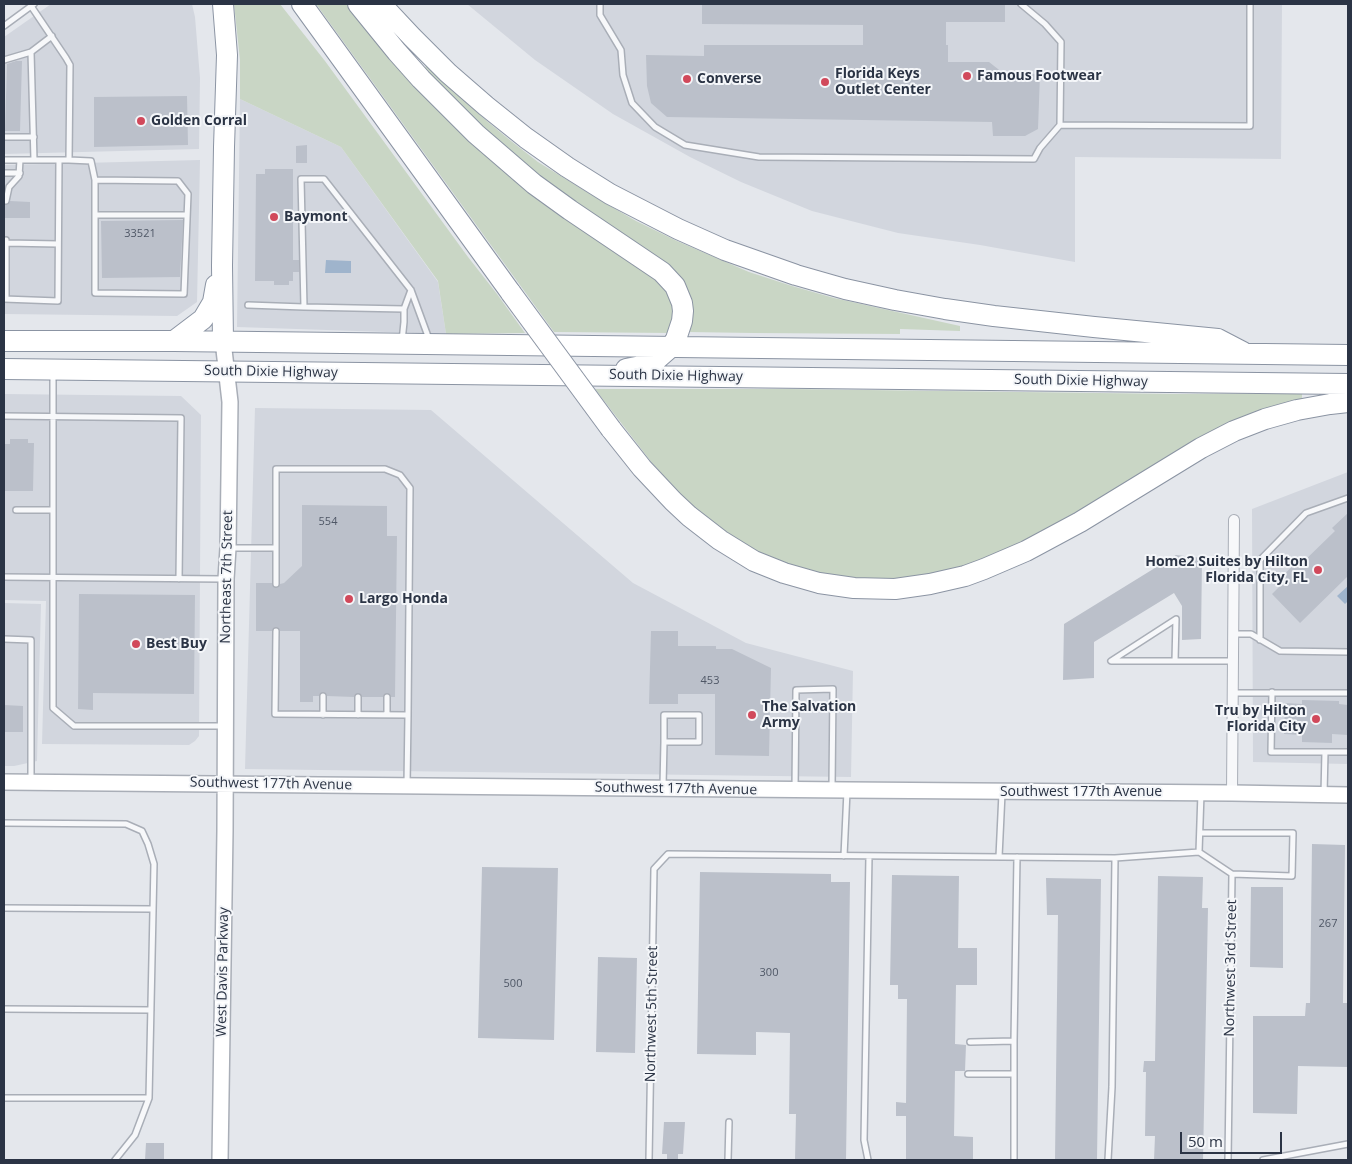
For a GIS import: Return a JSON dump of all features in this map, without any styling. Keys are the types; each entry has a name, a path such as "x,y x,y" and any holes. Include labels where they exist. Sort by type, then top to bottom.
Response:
{"highway":[{"path":"223,4 227,56 222,266 223,341"},
{"path":"302,4 511,293 642,468 678,506 720,540 754,561 784,573 819,583 854,588 895,589 965,576 1026,551 1080,522 1201,448 1234,431 1296,410 1348,402"},
{"path":"358,4 396,52 476,134 505,160 570,210 654,266 669,279 679,294 682,302 682,321 680,330 671,347 646,365 599,375"},
{"path":"381,4 448,73 526,138 610,194 671,226 725,250 804,278 903,302 1044,322 1218,339 1247,354"},
{"path":"174,340 197,324 207,313 213,302 222,266"},
{"name":"South Dixie Highway","path":"4,340 174,340 1348,355"},
{"name":"South Dixie Highway","path":"4,369 1348,384"}],"main road":[{"name":"Northeast 7th Street","path":"223,341 230,402 226,579 225,783"},
{"name":"Southwest 177th Avenue","path":"4,782 1348,795"},
{"name":"West Davis Parkway","path":"220,1160 226,831 225,783"}],"street":[{"path":"1232,793 1234,520"}],"lane":[{"path":"600,4 600,15 622,50 623,75 632,104 655,127 685,146 758,157 1034,159 1040,148 1060,125 1061,42 1045,24 1021,4"},
{"path":"1060,125 1250,126 1250,4"},
{"path":"4,26 33,5 70,65 69,160"},
{"path":"4,60 31,52 52,36"},
{"path":"31,52 34,160"},
{"path":"4,137 34,137"},
{"path":"4,160 90,161 95,180 95,293 184,294 188,194 178,182 95,180"},
{"path":"6,201 9,187 20,173 20,160"},
{"path":"58,244 6,242 5,299 58,301 59,160"},
{"path":"4,174 20,173"},
{"path":"304,307 300,179 324,179 411,290 431,344"},
{"path":"96,215 187,215"},
{"path":"402,344 404,309 411,290"},
{"path":"248,305 404,309"},
{"path":"53,370 52,577 54,708 74,726 225,726"},
{"path":"4,416 181,418 179,578"},
{"path":"276,584 276,469 385,470 400,475 410,488 407,786"},
{"path":"1260,640 1260,560 1306,513 1348,498"},
{"path":"16,510 53,510"},
{"path":"228,548 276,548"},
{"path":"4,577 226,579"},
{"path":"1175,661 1176,619 1110,661 1175,661 1233,661"},
{"path":"276,631 275,714 408,715"},
{"path":"1234,634 1251,634 1280,651 1348,652"},
{"path":"4,639 31,640 30,782"},
{"path":"795,790 796,690 833,689 844,856 1115,858 1199,852 1232,874 1292,876 1293,833 1200,833"},
{"path":"1272,692 1271,752 1348,752"},
{"path":"1233,694 1348,692"},
{"path":"323,696 323,715"},
{"path":"358,697 358,715"},
{"path":"387,697 387,715"},
{"path":"663,789 664,714 699,715 699,742 664,742"},
{"path":"1324,794 1325,752"},
{"path":"999,857 1002,792"},
{"path":"1199,852 1201,793"},
{"path":"4,823 126,824 142,831 148,844 154,864 149,1098 134,1135 115,1160"},
{"name":"Northwest 5th Street","path":"649,1160 654,869 668,854 844,856"},
{"path":"868,1160 864,1140 869,856"},
{"path":"1014,1160 1013,1074 1017,857"},
{"path":"1108,1160 1112,1087 1115,858"},
{"name":"Northwest 3rd Street","path":"1228,1160 1232,874"},
{"path":"4,908 152,909"},
{"path":"4,1009 151,1010"},
{"path":"970,1042 1014,1041"},
{"path":"968,1074 1013,1074"},
{"path":"4,1098 149,1098"},
{"path":"728,1160 729,1122"},
{"path":"1263,1160 1348,1144"}],"shaded area":[{"path":"51,4 192,4 195,17 200,78 199,149 4,154 4,37"},
{"path":"467,4 1282,4 1281,159 1075,157 1075,262 898,233 812,211 741,182 690,157 613,114 535,60"},
{"path":"240,99 341,147 438,282 446,334 237,327"},
{"path":"200,160 197,302 177,316 4,314 4,165"},
{"path":"4,394 181,396 201,415 199,736 189,745 42,744 46,601 4,600"},
{"path":"255,408 431,410 633,583 746,643 853,671 851,777 245,769"},
{"path":"1348,472 1348,764 1253,762 1252,509"},
{"path":"4,603 41,604 37,761 14,766 4,766"}],"green space":[{"path":"234,4 280,4 325,61 525,333 446,334 438,281 341,147 240,99 240,60"},
{"path":"316,4 349,4 424,90 657,276 675,304 673,333 554,332"},
{"path":"426,66 488,122 538,162 636,221 749,272 834,298 960,326 960,331 900,329 900,334 687,332 691,307 573,202 487,132 423,71"},
{"path":"595,389 791,389 1176,394 1302,393 1302,402 1041,536 957,571 873,582 800,571 748,548 731,537 695,509 652,463"}],"water":[{"path":"326,260 351,261 351,273 325,273"},
{"path":"1348,586 1348,601 1345,604 1337,596"}],"building":[{"path":"702,4 1005,4 1005,22 946,22 948,62 989,62 1003,73 1040,74 1038,129 1025,136 993,136 992,122 667,117 651,103 647,86 646,55 704,56 704,45 863,45 863,25 702,24"},
{"path":"22,61 20,131 5,131 7,64"},
{"name":"Golden Corral","path":"187,96 188,145 94,147 94,97"},
{"path":"307,145 307,163 296,163 296,146"},
{"name":"Baymont","path":"265,169 293,169 293,260 299,260 299,272 293,272 293,281 289,281 289,285 274,285 274,281 255,281 256,174 265,174"},
{"path":"10,201 30,202 30,218 4,218 4,205 8,205"},
{"path":"183,220 180,277 102,278 101,221"},
{"path":"10,439 28,439 28,443 34,443 33,491 4,491 4,444 10,444"},
{"name":"Largo Honda","path":"302,505 387,506 387,536 397,536 395,697 391,697 387,693 383,697 362,697 358,693 354,697 327,696 323,692 319,696 313,696 313,702 300,702 300,631 280,631 276,627 272,631 256,631 256,583 272,583 273,587 278,588 280,584 284,583 302,566"},
{"name":"Home2 Suites by Hilton Florida City, FL","path":"1348,513 1348,576 1300,623 1272,594 1283,583 1279,579 1297,562 1300,565 1335,531 1332,528"},
{"path":"1176,555 1202,558 1201,639 1182,640 1182,606 1174,593 1094,642 1094,678 1063,680 1064,624"},
{"name":"Best Buy","path":"79,594 195,595 194,694 93,693 93,710 78,709"},
{"path":"651,631 678,631 678,646 716,646 716,649 732,649 771,668 769,756 715,755 715,694 678,694 678,704 649,704"},
{"name":"Tru by Hilton Florida City","path":"1302,700 1339,701 1339,704 1348,705 1348,735 1332,734 1332,743 1302,742 1302,735 1284,734 1285,703 1302,704"},
{"path":"4,705 23,706 23,732 4,732"},
{"path":"1312,844 1345,845 1343,1003 1348,1003 1348,1067 1298,1066 1297,1114 1253,1113 1253,1016 1305,1016 1306,1003 1310,1003"},
{"path":"482,867 558,868 554,1040 478,1038"},
{"path":"700,872 831,874 831,882 850,882 846,1160 795,1160 796,1114 789,1114 790,1033 756,1032 756,1055 697,1054"},
{"path":"892,875 959,876 958,948 977,948 977,985 956,985 955,1044 966,1045 965,1071 955,1071 954,1136 973,1137 973,1160 906,1160 906,1116 896,1116 896,1102 906,1103 907,999 898,999 898,985 890,985"},
{"path":"1158,876 1203,877 1202,908 1208,908 1203,1160 1154,1160 1155,1136 1145,1136 1146,1072 1143,1072 1144,1061 1155,1061"},
{"path":"1046,878 1101,879 1097,1160 1055,1160 1058,915 1047,915"},
{"path":"1251,887 1283,887 1283,968 1250,967"},
{"path":"598,957 637,958 635,1053 596,1052"},
{"path":"664,1122 685,1122 683,1154 678,1154 678,1159 667,1159 667,1154 662,1154"},
{"path":"146,1143 164,1143 164,1160 145,1160"}],"place":[{"name":"Famous Footwear","path":"967,76"},
{"name":"Converse","path":"687,79"},
{"name":"Florida Keys Outlet Center","path":"825,82"},
{"name":"Golden Corral","path":"141,121"},
{"name":"Baymont","path":"274,217"},
{"name":"Home2 Suites by Hilton Florida City, FL","path":"1318,570"},
{"name":"Largo Honda","path":"349,599"},
{"name":"Best Buy","path":"136,644"},
{"name":"The Salvation Army","path":"752,715"},
{"name":"Tru by Hilton Florida City","path":"1316,719"}]}
